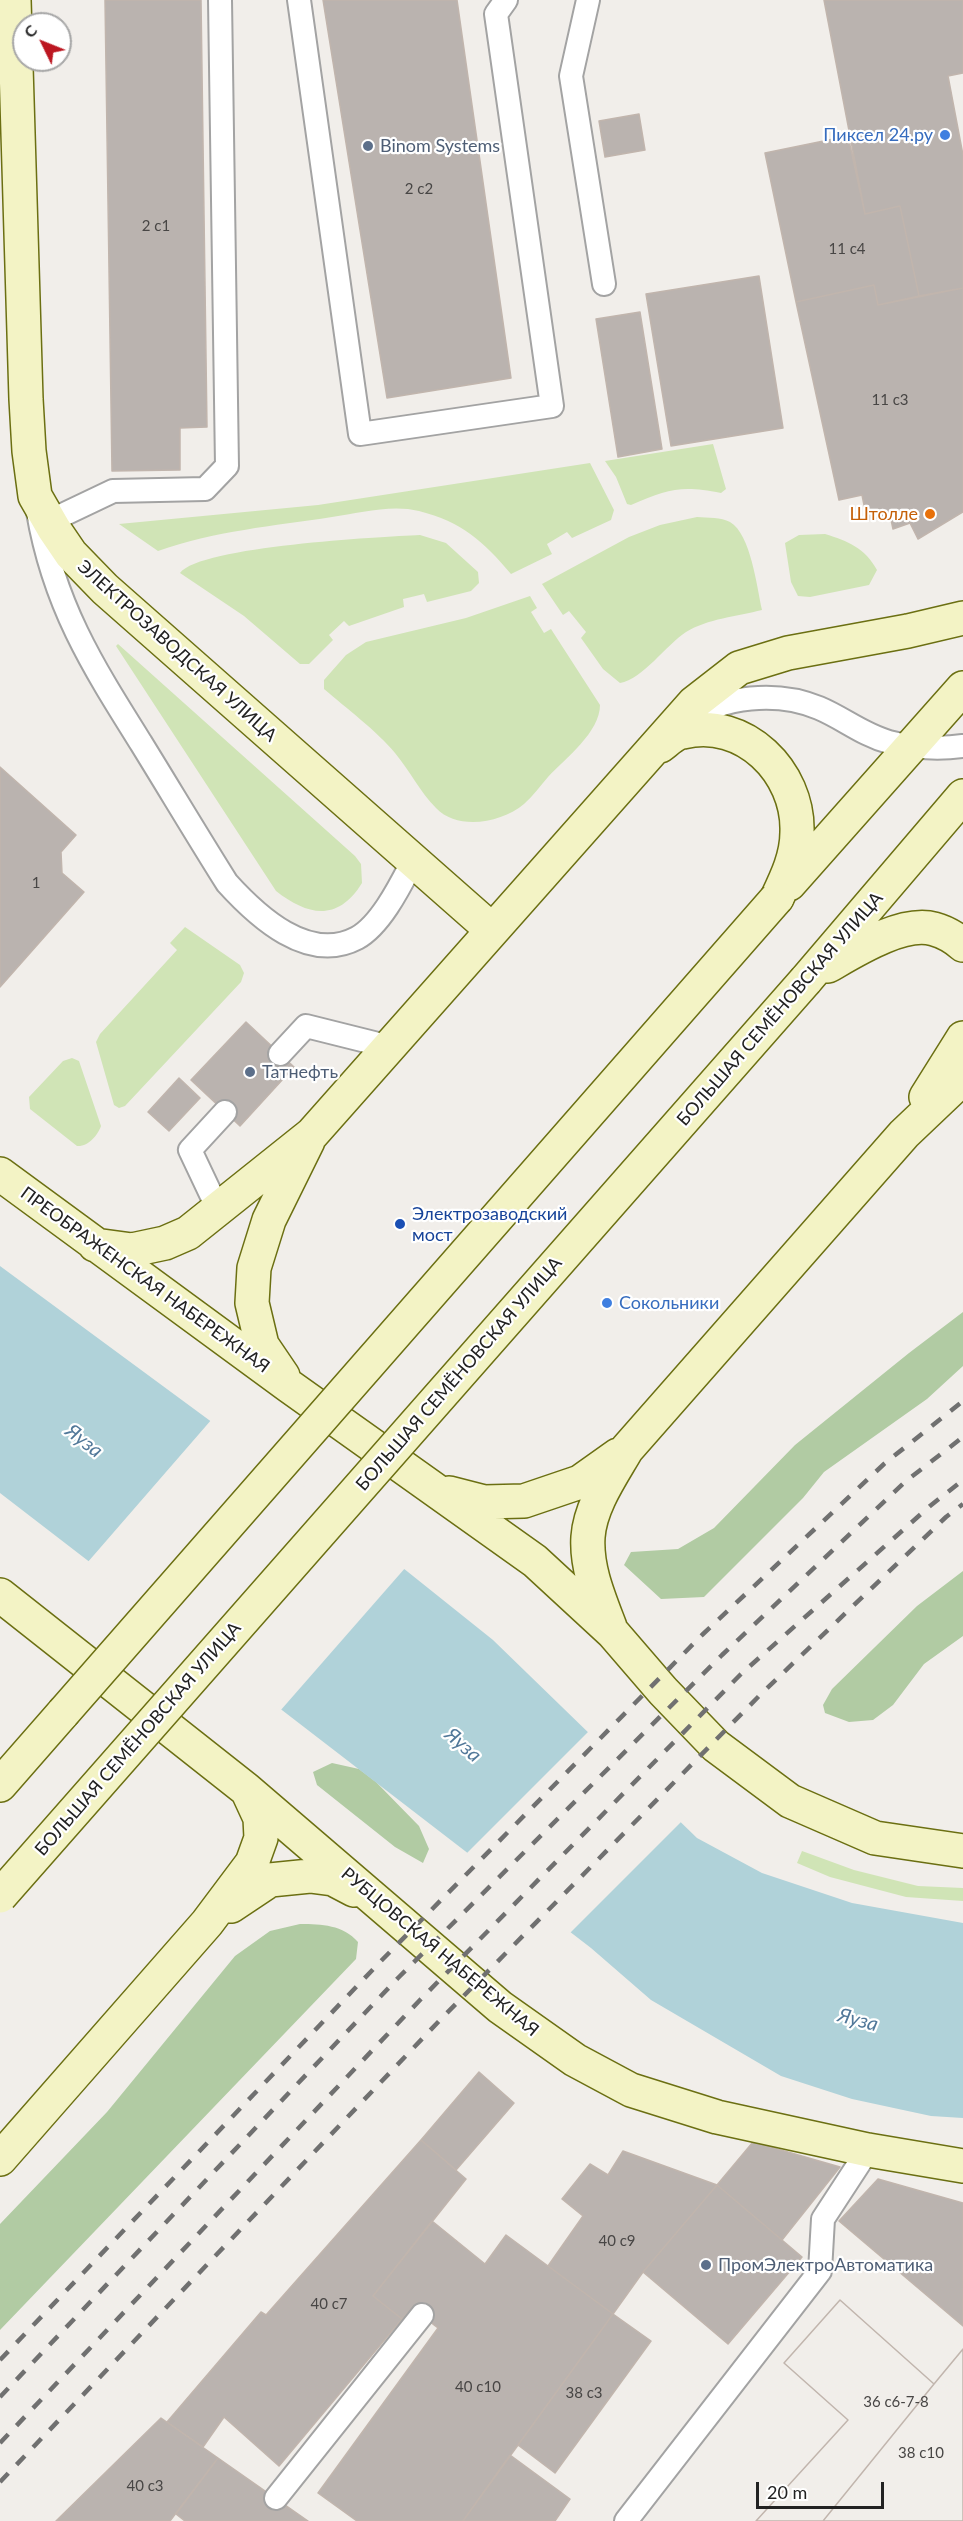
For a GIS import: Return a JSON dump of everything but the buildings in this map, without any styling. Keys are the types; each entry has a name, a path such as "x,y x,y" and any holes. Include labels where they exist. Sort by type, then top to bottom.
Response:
{"main road":[{"name":"ЭЛЕКТРОЗАВОДСКАЯ УЛИЦА","path":"15,0 26,399 29,451 43,508 71,554 105,589 492,930"},
{"path":"94,1245 132,1250 165,1243 188,1233 312,1134 646,755 694,703 740,668 788,653 963,618"},
{"path":"0,1785 963,688"},
{"path":"646,755 681,732 714,729 736,735 756,746 775,765 791,792 797,831 796,851 777,898"},
{"name":"БОЛЬШАЯ СЕМЁНОВСКАЯ УЛИЦА","path":"0,1896 806,980 839,952 963,796"},
{"path":"839,952 890,934 922,928 934,928 953,937 963,945"},
{"path":"904,1134 963,1038"},
{"path":"963,1078 904,1134 627,1449 599,1499 588,1536 591,1572 613,1633 663,1691 717,1746 790,1800 874,1838 963,1851"},
{"path":"289,1386 262,1345 252,1303 254,1268 269,1220 312,1134"},
{"name":"ПРЕОБРАЖЕНСКАЯ НАБЕРЕЖНАЯ","path":"0,1174 94,1245 535,1561 613,1633"},
{"path":"435,1489 484,1502 524,1501 580,1482 627,1449"},
{"name":"РУБЦОВСКАЯ НАБЕРЕЖНАЯ","path":"6,1606 247,1790 500,2007 575,2060 631,2090 717,2117 868,2150 963,2166"},
{"path":"0,2159 207,1923 252,1863 261,1838 260,1818 247,1790"},
{"path":"207,1923 270,1880 310,1876 333,1879 383,1906"}],"lane":[{"path":"220,0 227,466 205,489 113,491 43,508 44,544 62,603 89,660 227,883 247,905 283,933 318,945 338,945 358,938 376,921 413,861"},
{"path":"299,0 360,434 552,406 496,14 506,0"},
{"path":"588,0 572,76 604,284"},
{"path":"646,755 698,713 748,697 786,699 819,708 862,732 890,742 911,746 963,746"},
{"path":"280,1054 306,1026 390,1047"},
{"path":"217,1208 190,1150 225,1112"},
{"path":"626,2521 820,2271 823,2219 868,2150"},
{"path":"276,2498 422,2316"}],"green space":[{"path":"713,444 726,489 721,493 695,489 675,490 631,505 627,504 616,477 605,461"},
{"path":"590,463 614,510 611,520 572,538 567,532 547,544 552,554 511,574 471,534 448,521 409,509 376,510 244,530 179,544 158,551 119,524 318,505"},
{"path":"697,517 723,519 737,528 752,562 762,610 713,621 686,632 646,669 620,683 603,669 581,638 586,632 569,611 563,615 542,584 629,537 660,525"},
{"path":"825,534 855,546 867,556 877,570 869,585 810,597 798,596 791,582 785,543 799,535"},
{"path":"420,535 446,543 478,572 479,583 471,591 427,602 424,594 403,599 404,607 349,626 344,621 329,635 333,640 309,664 300,664 244,616 180,573 195,564 221,556 255,550 332,541"},
{"path":"530,596 537,608 531,612 544,633 551,629 600,705 599,715 581,744 515,811 480,822 456,820 436,808 388,745 324,689 324,680 346,655 366,642 466,618"},
{"path":"118,644 355,856 361,864 362,883 353,896 333,909 322,911 300,906 276,891 116,646"},
{"path":"185,927 240,965 244,973 241,982 125,1106 119,1108 114,1105 96,1042 100,1034 177,950 170,943"},
{"path":"72,1058 79,1061 101,1126 92,1140 81,1146 77,1146 30,1109 29,1097 63,1061"},
{"path":"963,1312 963,1366 927,1399 824,1472 803,1498 704,1597 661,1599 624,1565 631,1552 678,1549 714,1528 795,1445"},
{"path":"963,1571 963,1636 924,1664 893,1705 873,1720 849,1722 825,1713 823,1705 832,1689 917,1606"},
{"path":"332,1763 359,1769 376,1782 419,1826 429,1849 423,1863 395,1847 317,1785 313,1772"},
{"path":"802,1851 854,1870 918,1886 963,1888 963,1901 906,1897 830,1877 797,1863"},
{"path":"300,1924 324,1925 346,1932 358,1942 356,1959 0,2330 0,2224 107,2112 235,1956 270,1931"}],"water":[{"name":"Яуза","path":"0,1266 323,1504 493,1640 697,1838 762,1873 852,1903 963,1923 963,2118 931,2116 852,2099 781,2076 651,2000 591,1948 0,1493"}],"pier":[{"path":"212,1419 325,1502 406,1567 280,1711 87,1563"},
{"path":"590,1730 683,1820 569,1934 466,1854"}],"railway":[{"path":"0,2360 381,1961 702,1635 884,1464 963,1401"},
{"path":"0,2397 398,1978 722,1655 906,1481 963,1437"},
{"path":"0,2443 420,2000 741,1674 930,1506 963,1480"},
{"path":"0,2482 440,2020 761,1694 946,1517 963,1504"}],"place":[{"name":"Пиксел 24.ру","path":"945,135"},
{"name":"Binom Systems","path":"368,146"},
{"name":"Штолле","path":"930,514"},
{"name":"Татнефть","path":"250,1072"},
{"name":"Электрозаводский мост","path":"400,1224"},
{"name":"Сокольники","path":"607,1303"},
{"name":"ПромЭлектроАвтоматика","path":"706,2265"}]}
